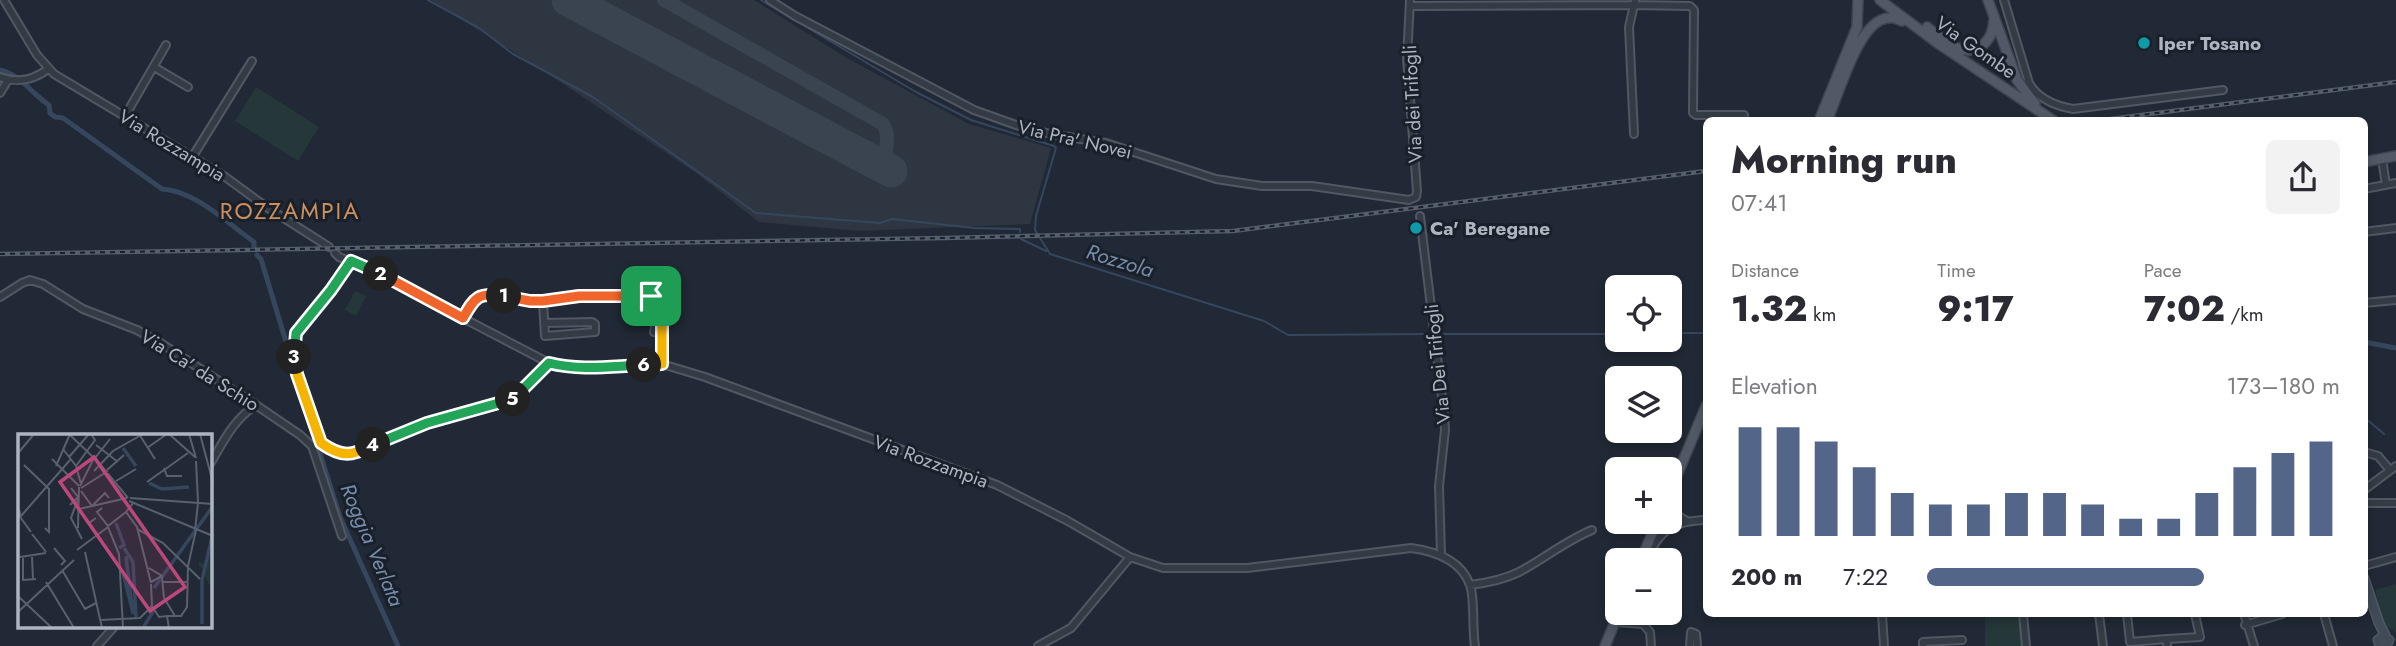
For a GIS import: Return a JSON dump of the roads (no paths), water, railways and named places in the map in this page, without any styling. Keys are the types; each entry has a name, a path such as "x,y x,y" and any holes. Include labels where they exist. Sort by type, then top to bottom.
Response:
{"main road":[{"path":"1821,117 1857,27 1858,0"},
{"name":"Via Gombe","path":"1880,0 1936,42 2048,117"},
{"path":"1888,0 1950,44 1963,50 1974,50 1989,40"},
{"path":"1988,0 2017,80 2024,92 2049,117"},
{"path":"1830,117 1869,23 1880,13 1892,10 1913,18"},
{"path":"1859,45 1874,24 1892,18 1902,21 1936,42"},
{"path":"1957,56 1973,56 1989,40 1994,20"},
{"path":"2368,161 2396,156"},
{"path":"1682,463 1703,413"},
{"path":"2368,593 2387,641"},
{"path":"1605,646 1614,625"}],"street":[{"path":"0,77 20,80 48,69 4,0"},
{"name":"Via Pra' Novei","path":"770,0 795,16 974,110 1016,125 1050,134 1106,143 1201,175 1233,182 1262,186 1312,186 1405,200"},
{"path":"2004,0 2029,83 2051,103 2073,109 2223,90"},
{"path":"1410,3 1593,6 1634,3 1690,6 1693,10 1693,113 1744,116"},
{"name":"Via dei Trifogli","path":"1405,200 1416,197 1417,191 1408,59 1410,3"},
{"path":"1634,3 1629,27 1634,134"},
{"path":"125,116 166,46"},
{"path":"193,156 252,61"},
{"path":"154,67 188,87"},
{"name":"Via Rozzampia","path":"48,69 193,156 329,247"},
{"path":"0,93 8,80"},
{"path":"2382,159 2386,185"},
{"path":"2368,189 2396,183"},
{"name":"Via Dei Trifogli","path":"1420,216 1444,414 1439,486 1441,554"},
{"path":"2368,232 2396,228"},
{"name":"Via Rozzampia","path":"335,253 387,276 549,363 578,368 662,364 761,397 997,485 1068,521 1130,557 1163,568 1259,567 1411,548 1441,554"},
{"path":"342,536 297,374 293,350 296,333 351,261"},
{"name":"Via Ca' da Schio","path":"0,297 22,283 30,281 43,284 83,309 137,330 317,445 339,453 358,454 377,443 427,423 508,401 549,363"},
{"path":"463,318 480,295 490,294 530,301 597,296 653,296 662,306 662,364"},
{"path":"2368,303 2396,300"},
{"path":"543,301 544,336 595,332 595,324 592,322 544,323"},
{"path":"212,461 231,429 246,411 256,405"},
{"path":"1687,521 1672,510 1671,499 1688,458 1692,439"},
{"path":"2368,453 2378,456 2393,468 2368,487"},
{"path":"2368,503 2396,503"},
{"path":"1652,548 1661,534 1673,526 1687,521 1703,520"},
{"path":"1469,584 1490,582 1520,571 1559,546 1592,530"},
{"path":"1441,554 1457,568 1469,584 1475,646"},
{"path":"1038,646 1070,628 1130,557"},
{"path":"2368,565 2396,557"},
{"path":"1882,617 1884,646"},
{"path":"2023,617 2026,646"},
{"path":"2099,617 2103,646"},
{"path":"2127,617 2130,642 2167,643 2200,637 2196,617"},
{"path":"2244,617 2254,646"},
{"path":"2245,625 2272,617"},
{"path":"2325,617 2333,646"},
{"path":"1644,625 1650,632 1651,646"},
{"path":"97,646 113,628"},
{"path":"1690,646 1690,634 1695,632 1697,646"},
{"path":"1923,646 1923,642 1962,640"}],"waterway":[{"path":"428,0 479,28 513,54 593,97 756,213 880,223 892,219 974,228 1020,229 1020,232"},
{"name":"Rozzola","path":"761,0 916,92 971,120 1054,146 1056,148 1036,216 1035,230 1050,254 1264,321 1288,335 1430,334"},
{"name":"Roggia Verlata","path":"0,70 26,85 49,105 50,113 55,117 63,118 162,189 187,195 211,209 254,242 254,248"},
{"path":"1021,239 1046,251"},
{"name":"Roggia Verlata","path":"257,255 261,259 293,365"},
{"name":"Rozzola","path":"1682,333 1703,333"},
{"name":"Rozzola","path":"1436,334 1605,334"},
{"path":"2368,343 2396,348"},
{"name":"Roggia Verlata","path":"308,415 340,517 398,646"},
{"name":"Rozzola","path":"2368,420 2384,434"}],"railway":[{"path":"2126,117 2396,82"},
{"path":"0,254 1233,231 1703,171"}],"place":[{"name":"Iper Tosano","path":"2144,43"},
{"name":"Ca' Beregane","path":"1416,228"}],"district":[{"name":"ROZZAMPIA","path":"290,211"}]}
